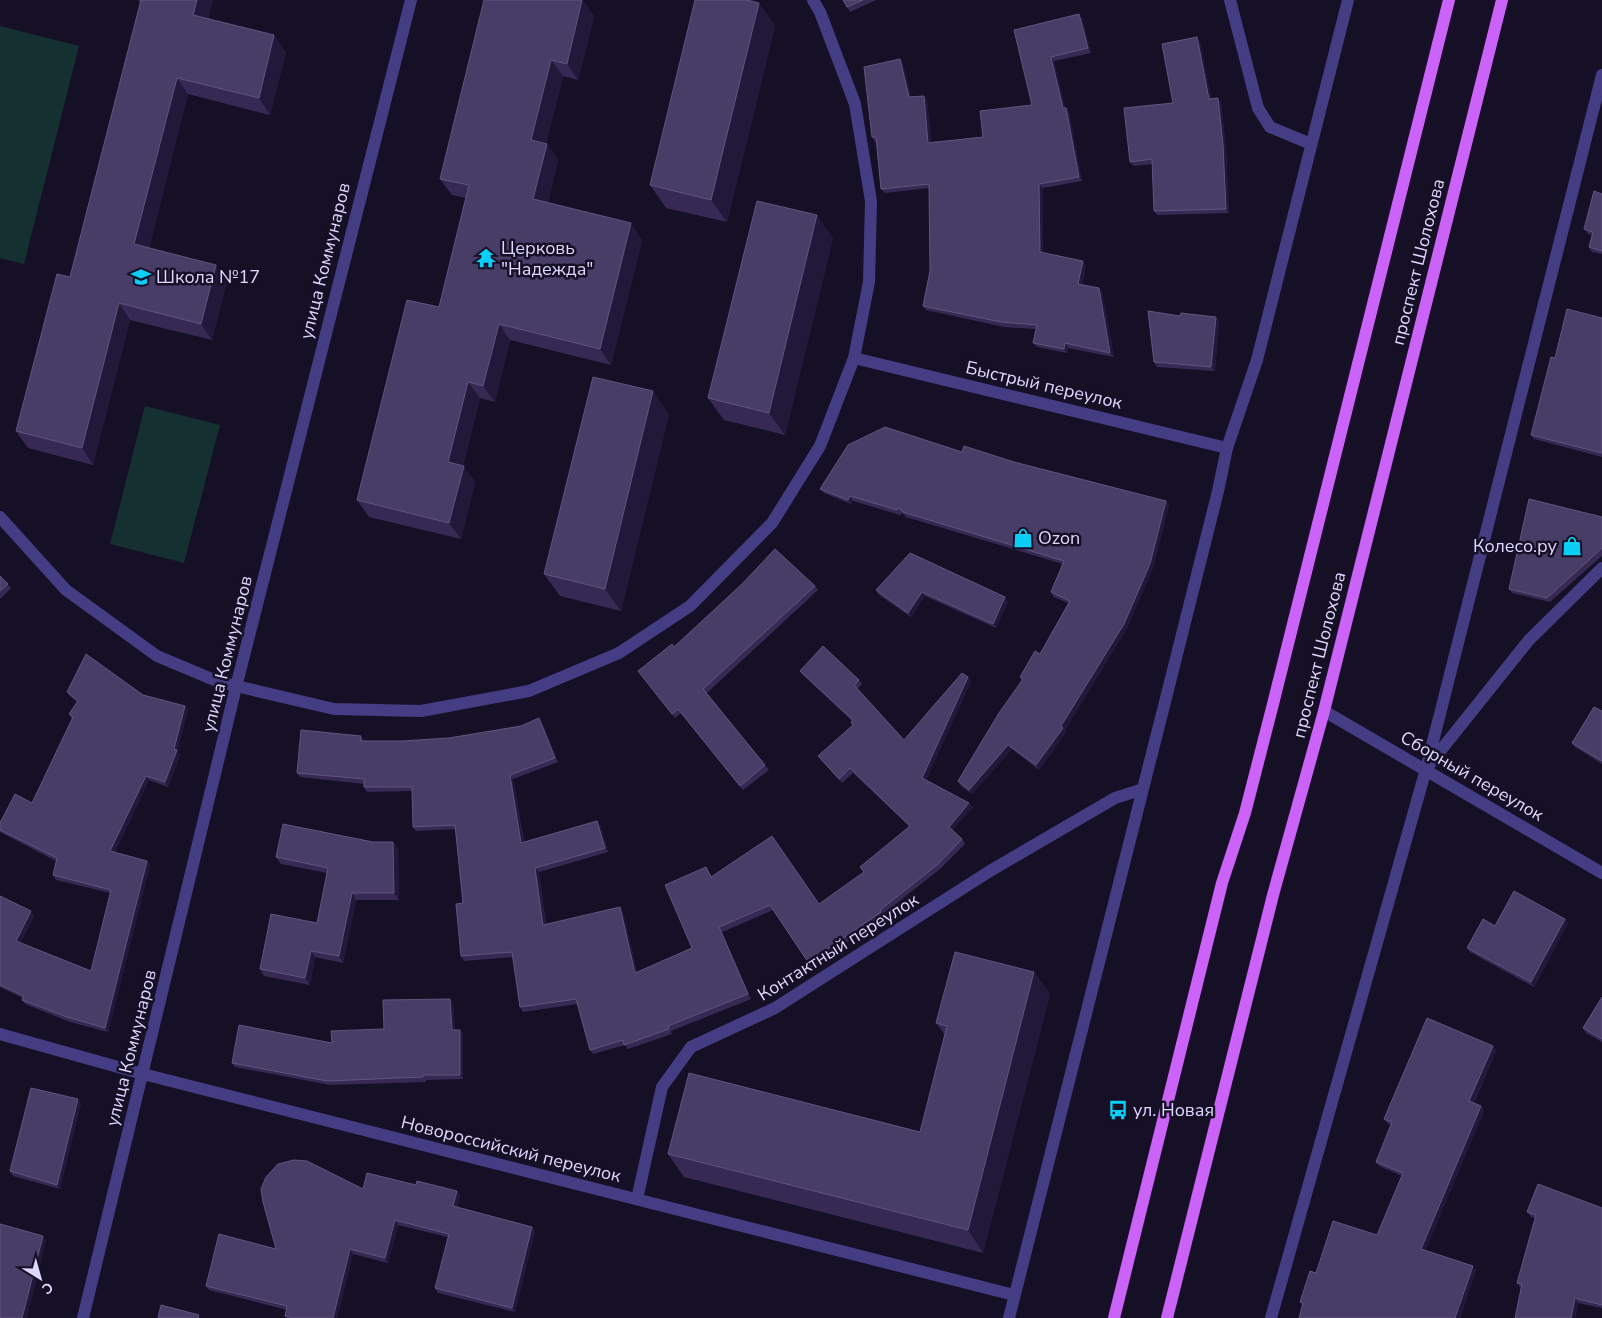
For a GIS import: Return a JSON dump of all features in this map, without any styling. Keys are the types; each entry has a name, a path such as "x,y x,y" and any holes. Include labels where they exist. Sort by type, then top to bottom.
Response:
{"main road":[{"name":"проспект Шолохова","path":"1114,1318 1222,883 1245,813 1449,0"},
{"name":"проспект Шолохова","path":"1167,1318 1273,895 1324,711 1502,0"}],"street":[{"name":"улица Коммунаров","path":"83,1318 236,687 411,0"},
{"path":"0,517 66,590 157,656 236,687 334,709 421,711 529,691 619,653 690,606 772,523 820,446 854,358 869,282 871,202 855,104 820,12 813,0"},
{"path":"1230,0 1258,108 1270,127 1311,144"},
{"path":"1008,1318 1143,789 1218,491 1227,448 1257,360 1348,0"},
{"path":"1271,1318 1426,769 1602,75"},
{"name":"Быстрый переулок","path":"854,358 1227,448"},
{"path":"1426,769 1529,640 1602,568"},
{"name":"Сборный переулок","path":"1324,711 1602,873"},
{"name":"Контактный переулок","path":"637,1199 662,1087 691,1047 775,1008 990,871 1115,798 1143,789"},
{"name":"Новороссийский переулок","path":"0,1034 143,1074 1014,1295"}],"green space":[{"path":"0,26 79,46 24,264 0,258"},
{"path":"145,406 220,425 184,563 110,544"}],"building":[{"path":"141,0 197,0 193,15 274,35 259,98 177,78 134,244 216,265 201,324 119,303 82,448 16,431 57,274 70,277"},
{"path":"484,0 582,0 567,64 551,60 531,140 547,144 533,199 631,223 600,349 499,324 483,386 468,382 448,462 464,466 449,523 357,500 407,300 439,307 469,185 440,179"},
{"path":"695,0 747,0 759,3 711,200 650,185"},
{"path":"843,0 863,0 847,7"},
{"path":"1079,14 1088,48 1051,57 1063,108 1066,108 1079,177 1039,184 1040,252 1083,261 1078,284 1099,288 1110,353 1065,343 1064,349 1033,343 1037,325 1001,322 923,306 930,271 929,184 881,189 876,137 872,137 864,67 900,59 909,97 924,96 928,143 983,137 980,111 1032,105 1014,30"},
{"path":"1197,37 1209,99 1218,98 1223,145 1226,209 1154,211 1152,159 1130,162 1124,108 1173,103 1162,44"},
{"path":"1594,191 1602,194 1602,251 1589,247 1593,232 1584,229"},
{"path":"757,201 817,215 769,413 708,398"},
{"path":"1567,309 1602,318 1602,453 1531,435 1551,357 1555,358"},
{"path":"1148,311 1180,316 1181,313 1216,317 1211,367 1154,362"},
{"path":"593,377 653,391 605,589 544,574"},
{"path":"885,427 962,452 964,446 1014,462 1166,501 1150,564 1124,624 1061,726 1063,728 1036,765 1008,745 969,790 958,781 999,713 1023,679 1020,677 1035,651 1040,654 1070,601 1051,592 1064,561 903,512 899,508 897,510 850,496 848,500 820,489 848,445"},
{"path":"1529,499 1602,517 1602,548 1547,598 1509,589"},
{"path":"775,549 815,586 703,689 765,765 740,786 678,709 672,714 638,671 672,644 674,647 742,584"},
{"path":"910,553 1005,597 993,624 922,592 908,613 876,590"},
{"path":"0,576 8,584 0,591"},
{"path":"823,646 859,680 854,685 904,740 962,673 968,677 922,778 969,803 949,827 962,839 937,865 880,910 881,912 808,962 770,905 719,927 748,994 668,1026 669,1029 624,1045 623,1040 590,1050 576,999 520,1007 512,952 461,956 456,904 463,903 455,825 413,827 412,787 364,787 364,779 297,773 301,730 361,736 360,741 402,741 449,738 521,726 539,718 555,758 510,775 521,843 597,821 605,848 535,868 543,925 620,907 635,973 692,948 665,885 706,867 711,877 772,836 819,904 864,872 860,867 910,826 850,768 839,779 818,756 853,725 851,722 853,720 800,671"},
{"path":"86,654 143,695 185,706 174,749 177,750 165,782 146,776 110,851 147,861 105,1028 67,1017 22,1000 24,996 0,985 0,896 31,911 16,941 91,971 111,890 53,875 57,858 0,830 0,823 15,794 32,803 73,717 69,714 78,701 67,692"},
{"path":"1594,707 1602,711 1602,761 1572,743"},
{"path":"283,824 373,842 393,842 394,893 352,893 339,956 311,951 305,978 260,969 271,914 317,923 328,868 276,857"},
{"path":"1514,891 1565,919 1531,982 1467,948 1483,919 1495,926"},
{"path":"955,952 1034,972 968,1230 668,1154 689,1073 920,1132 947,1026 936,1023"},
{"path":"1602,997 1602,1039 1583,1028"},
{"path":"450,999 452,1030 460,1030 460,1075 423,1075 423,1077 327,1081 232,1063 239,1025 332,1043 331,1031 384,1029 383,1000"},
{"path":"1427,1018 1493,1046 1469,1101 1481,1106 1421,1249 1473,1266 1455,1318 1299,1318 1303,1303 1300,1302 1310,1271 1316,1273 1333,1221 1377,1235 1403,1173 1376,1162 1392,1122 1384,1119"},
{"path":"31,1088 78,1099 57,1185 10,1171"},
{"path":"294,1160 307,1161 363,1189 367,1173 416,1185 417,1181 457,1191 453,1206 532,1227 512,1308 435,1288 449,1234 395,1220 385,1258 350,1249 333,1318 294,1318 285,1316 287,1306 206,1286 219,1234 276,1249 261,1189 266,1177 278,1164"},
{"path":"1538,1184 1602,1208 1602,1305 1575,1298 1571,1318 1515,1318 1522,1284 1517,1283 1536,1215 1527,1212"},
{"path":"0,1224 43,1236 22,1318 0,1318"},
{"path":"161,1305 199,1315 198,1318 158,1318"}],"place":[{"name":"Церковь \"Надежда\"","path":"486,258"},
{"name":"Школа №17","path":"141,277"},
{"name":"Ozon","path":"1023,538"},
{"name":"Колесо.ру","path":"1572,546"},
{"name":"ул. Новая","path":"1118,1110"}]}
